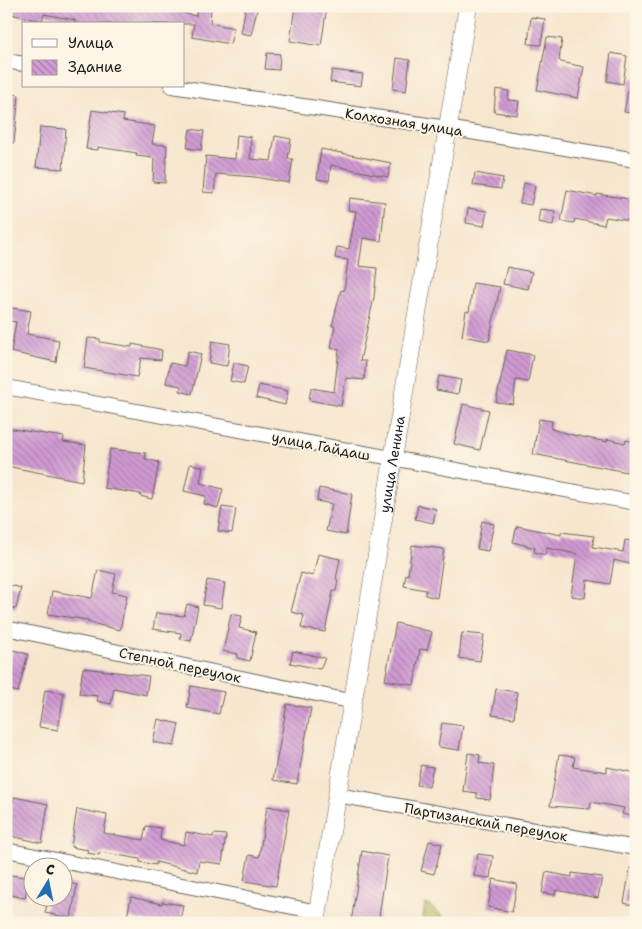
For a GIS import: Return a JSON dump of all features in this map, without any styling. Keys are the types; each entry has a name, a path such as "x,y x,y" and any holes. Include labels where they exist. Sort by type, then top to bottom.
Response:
{"street":[{"name":"улица Ленина","path":"317,917 468,6"},
{"path":"6,61 22,64"},
{"name":"Колхозная улица","path":"185,88 447,128 636,160"},
{"name":"улица Гайдаш","path":"6,387 394,460 636,503"},
{"name":"Степной переулок","path":"6,628 354,702"},
{"name":"Партизанский переулок","path":"337,795 636,848"},
{"path":"6,850 317,917"}],"green space":[{"path":"425,904 429,905 446,919 446,923 422,923"}],"building":[{"path":"6,6 81,6 100,10 100,6 150,6 196,16 197,6 203,6 211,8 210,23 234,28 230,44 192,37 194,24 185,24 185,22 75,22 75,20 44,14 42,21 6,13"},
{"path":"246,6 258,6 251,35 241,33"},
{"path":"295,6 327,6 321,46 290,41"},
{"path":"531,17 545,19 541,45 528,44"},
{"path":"547,37 562,39 559,60 561,62 584,67 578,98 537,90"},
{"path":"267,53 280,54 279,70 265,69"},
{"path":"611,53 627,56 623,84 607,81"},
{"path":"397,58 410,60 406,91 393,89"},
{"path":"332,70 363,74 361,86 330,82"},
{"path":"630,78 636,79 636,114 624,112"},
{"path":"496,89 509,91 508,100 519,101 517,115 494,112"},
{"path":"8,93 19,95 14,143 6,142"},
{"path":"92,110 124,115 123,121 155,126 152,144 167,145 165,183 153,182 154,158 136,156 137,153 98,147 98,150 86,149"},
{"path":"40,127 66,129 63,169 36,167"},
{"path":"190,129 204,131 201,150 187,148"},
{"path":"237,135 251,137 250,159 271,161 275,136 291,139 288,159 293,159 289,183 255,177 216,174 214,193 203,192 206,156 235,159"},
{"path":"321,149 391,163 388,177 331,165 329,181 317,179"},
{"path":"475,173 503,178 501,189 473,185"},
{"path":"524,183 535,186 531,205 520,203"},
{"path":"567,190 597,196 597,194 636,200 636,222 606,217 604,225 575,219 574,223 561,221"},
{"path":"350,198 385,202 381,241 363,238 359,266 377,268 374,297 360,361 366,361 364,380 346,378 341,406 309,400 311,388 334,392 339,350 331,348 335,326 332,326 341,290 344,291 348,260 335,258 337,247 349,249 356,211 348,210"},
{"path":"468,208 487,211 484,226 466,223"},
{"path":"540,209 555,211 553,225 538,222"},
{"path":"507,267 532,272 528,289 503,284"},
{"path":"473,283 500,287 489,341 462,336 466,311 469,312"},
{"path":"6,307 31,311 27,334 59,340 56,362 11,352 16,322 6,320"},
{"path":"88,338 100,339 100,342 132,347 132,344 162,350 161,360 141,358 137,377 84,368"},
{"path":"212,341 230,344 227,366 209,363"},
{"path":"507,350 533,355 528,382 516,380 513,404 496,402"},
{"path":"188,351 201,354 192,394 180,391 181,386 166,383 170,363 185,366"},
{"path":"234,363 248,366 244,384 230,381"},
{"path":"439,376 461,380 458,394 436,390"},
{"path":"259,385 288,391 285,405 256,398"},
{"path":"463,404 489,410 480,450 454,444"},
{"path":"539,419 552,421 551,429 573,435 607,442 607,439 625,443 626,440 636,442 632,473 533,454"},
{"path":"6,428 64,437 63,442 86,445 82,481 6,466"},
{"path":"110,449 146,453 145,459 159,462 152,499 140,496 141,494 104,488"},
{"path":"190,464 203,467 200,483 223,489 218,508 204,504 206,496 184,491"},
{"path":"319,488 352,494 346,535 326,531 332,504 317,501"},
{"path":"418,505 436,509 433,523 415,519"},
{"path":"222,507 236,509 232,533 218,531"},
{"path":"482,521 494,524 488,551 477,549"},
{"path":"517,526 561,535 561,532 594,536 593,547 623,552 625,540 636,542 634,565 614,560 610,584 587,580 585,598 571,596 577,554 547,548 545,555 534,552 535,548 513,542"},
{"path":"412,545 444,549 437,598 425,595 426,590 404,586 406,574 408,575"},
{"path":"318,554 340,559 336,591 333,591 325,632 301,628 304,615 291,612 301,573 313,576"},
{"path":"98,570 116,574 112,592 127,595 120,630 87,622 88,620 48,614 52,591 92,598"},
{"path":"207,580 225,583 221,608 203,605"},
{"path":"6,584 21,588 16,609 6,607"},
{"path":"187,604 198,607 191,641 180,639 181,633 153,629 156,613 184,616"},
{"path":"231,614 242,616 239,628 256,632 250,661 237,658 238,654 223,651"},
{"path":"396,623 432,632 427,650 420,649 414,685 385,680"},
{"path":"462,633 484,635 480,661 459,658"},
{"path":"13,650 28,654 18,692 6,689 6,676"},
{"path":"293,651 325,658 320,669 290,663"},
{"path":"83,668 149,676 146,695 114,688 111,704 97,701 98,696 79,694"},
{"path":"191,686 224,692 219,714 187,708"},
{"path":"496,689 517,692 514,718 492,715"},
{"path":"45,690 64,693 58,730 39,727"},
{"path":"287,704 311,708 297,784 273,780"},
{"path":"158,719 179,724 174,746 153,742"},
{"path":"442,723 463,726 459,750 438,747"},
{"path":"468,753 480,755 479,763 494,765 490,800 477,798 477,793 463,791"},
{"path":"559,755 575,757 573,767 607,772 607,767 636,773 636,817 622,814 624,808 591,802 590,809 550,806"},
{"path":"421,765 433,767 429,787 417,785"},
{"path":"14,797 48,804 42,843 6,835"},
{"path":"267,806 289,810 276,886 244,881 249,855 259,857"},
{"path":"77,809 107,815 104,833 143,840 146,826 161,828 160,840 184,845 186,832 213,837 214,834 226,835 222,864 199,861 197,872 156,862 156,865 140,862 140,859 100,852 99,855 87,853 88,850 71,847"},
{"path":"429,841 442,844 434,874 421,871"},
{"path":"362,851 388,856 378,923 351,923"},
{"path":"478,854 493,856 490,878 474,876"},
{"path":"630,868 636,869 636,906 624,903"},
{"path":"546,872 572,877 572,873 602,877 598,898 556,890 555,895 542,893"},
{"path":"6,874 22,877 22,897 6,894"},
{"path":"493,879 517,884 512,912 488,907"},
{"path":"72,884 77,885 71,918 45,913 47,906 72,906"},
{"path":"131,897 162,904 162,902 183,905 180,923 154,923 127,917"}]}
